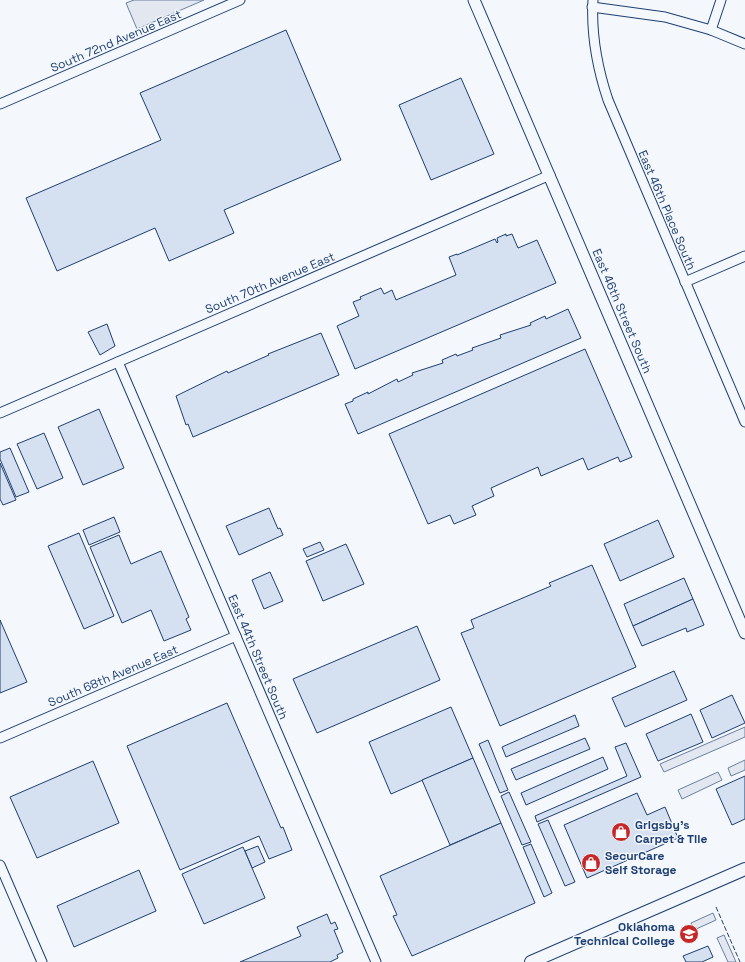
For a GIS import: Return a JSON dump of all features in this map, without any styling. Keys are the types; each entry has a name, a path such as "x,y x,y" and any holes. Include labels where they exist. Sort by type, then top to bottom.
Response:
{"main road":[{"path":"531,962 745,869"}],"street":[{"name":"South 72nd Avenue East","path":"0,104 240,0"},
{"name":"East 46th Street South","path":"474,0 745,633"},
{"path":"710,30 721,0"},
{"path":"592,3 664,17 710,30 745,44"},
{"name":"East 46th Place South","path":"592,3 596,60 608,100 745,422"},
{"name":"South 70th Avenue East","path":"0,413 550,175"},
{"path":"685,282 745,256"},
{"name":"East 44th Street South","path":"118,362 376,962"},
{"name":"South 68th Avenue East","path":"0,738 236,636"},
{"path":"0,865 42,962"}],"shaded area":[{"path":"134,0 204,0 137,29 126,3"},
{"path":"745,727 745,737 664,772 660,764"},
{"path":"745,760 745,770 731,776 728,768"},
{"path":"718,772 722,780 682,799 678,790"},
{"path":"713,913 716,920 694,930 691,923"},
{"path":"724,935 736,962 728,962 717,938"}],"building":[{"path":"286,30 341,160 224,210 234,233 169,261 155,228 57,271 26,198 161,140 140,93"},
{"path":"461,78 494,154 431,180 399,105"},
{"path":"506,234 506,236 512,234 518,248 537,240 556,283 355,369 337,326 359,316 353,302 361,299 360,297 381,288 384,294 392,290 396,300 456,275 449,257 495,239 497,243 497,238"},
{"path":"568,309 581,338 358,434 345,404 353,401 353,399 368,392 368,394 397,379 398,382 413,375 412,373 443,363 442,360 456,354 457,356 473,350 472,348 501,338 500,335 531,325 530,323 545,316 546,319"},
{"path":"107,324 115,346 100,355 88,332"},
{"path":"321,333 339,375 193,437 188,424 186,425 176,396 227,371 228,373 269,355 268,354"},
{"path":"585,349 632,457 620,462 618,457 588,470 583,458 541,476 538,467 491,488 494,496 472,506 476,515 454,524 450,515 428,524 389,434"},
{"path":"99,409 124,468 83,485 58,427"},
{"path":"44,433 63,478 37,489 17,444"},
{"path":"10,448 29,492 16,497 0,459 0,452"},
{"path":"0,463 16,500 3,505 0,499"},
{"path":"269,508 278,529 280,528 283,535 239,555 226,526"},
{"path":"114,517 120,532 89,545 83,530"},
{"path":"658,520 674,557 620,581 604,544"},
{"path":"79,533 114,616 84,629 48,546"},
{"path":"119,535 131,564 161,551 189,617 186,619 191,630 164,641 151,610 122,623 90,547"},
{"path":"320,542 324,550 307,557 303,549"},
{"path":"346,544 364,584 323,601 306,561"},
{"path":"592,565 636,667 500,726 461,633 474,628 471,620 551,586 549,583"},
{"path":"270,572 283,601 264,609 252,580"},
{"path":"684,578 693,599 633,626 624,604"},
{"path":"693,599 704,625 687,632 686,628 642,646 633,626"},
{"path":"0,620 27,682 0,693"},
{"path":"417,626 440,680 317,733 293,679"},
{"path":"674,671 687,700 625,727 612,698"},
{"path":"732,695 745,723 712,738 700,710"},
{"path":"227,703 292,850 269,859 259,836 180,870 127,746"},
{"path":"451,707 473,758 391,794 369,742"},
{"path":"691,714 703,742 658,761 646,734"},
{"path":"575,715 579,726 506,757 502,747"},
{"path":"585,738 590,749 516,780 511,769"},
{"path":"488,740 508,790 500,793 479,744"},
{"path":"626,743 641,777 537,822 535,816 627,776 615,747"},
{"path":"603,757 608,769 526,805 521,793"},
{"path":"473,758 501,823 450,845 422,780"},
{"path":"93,761 119,823 37,858 10,797"},
{"path":"745,776 745,819 732,825 716,789"},
{"path":"509,792 531,842 522,845 501,796"},
{"path":"637,793 647,815 665,807 678,838 587,878 564,825"},
{"path":"548,820 575,882 565,886 538,824"},
{"path":"501,823 535,903 412,956 393,916 397,915 380,876"},
{"path":"531,844 552,893 544,897 523,847"},
{"path":"258,846 265,862 252,868 245,851"},
{"path":"243,847 265,898 204,924 182,874"},
{"path":"139,870 156,911 74,947 57,906"},
{"path":"327,914 331,924 335,922 338,929 334,930 343,952 337,955 338,958 330,962 240,962 301,936 297,927"},
{"path":"708,946 713,957 702,962 686,962 683,956"}],"fence":[{"path":"716,907 740,962"}],"place":[{"name":"Grigsby's Carpet & Tile","path":"621,832"},
{"name":"SecurCare Self Storage","path":"591,863"},
{"name":"Oklahoma Technical College","path":"689,934"}]}
